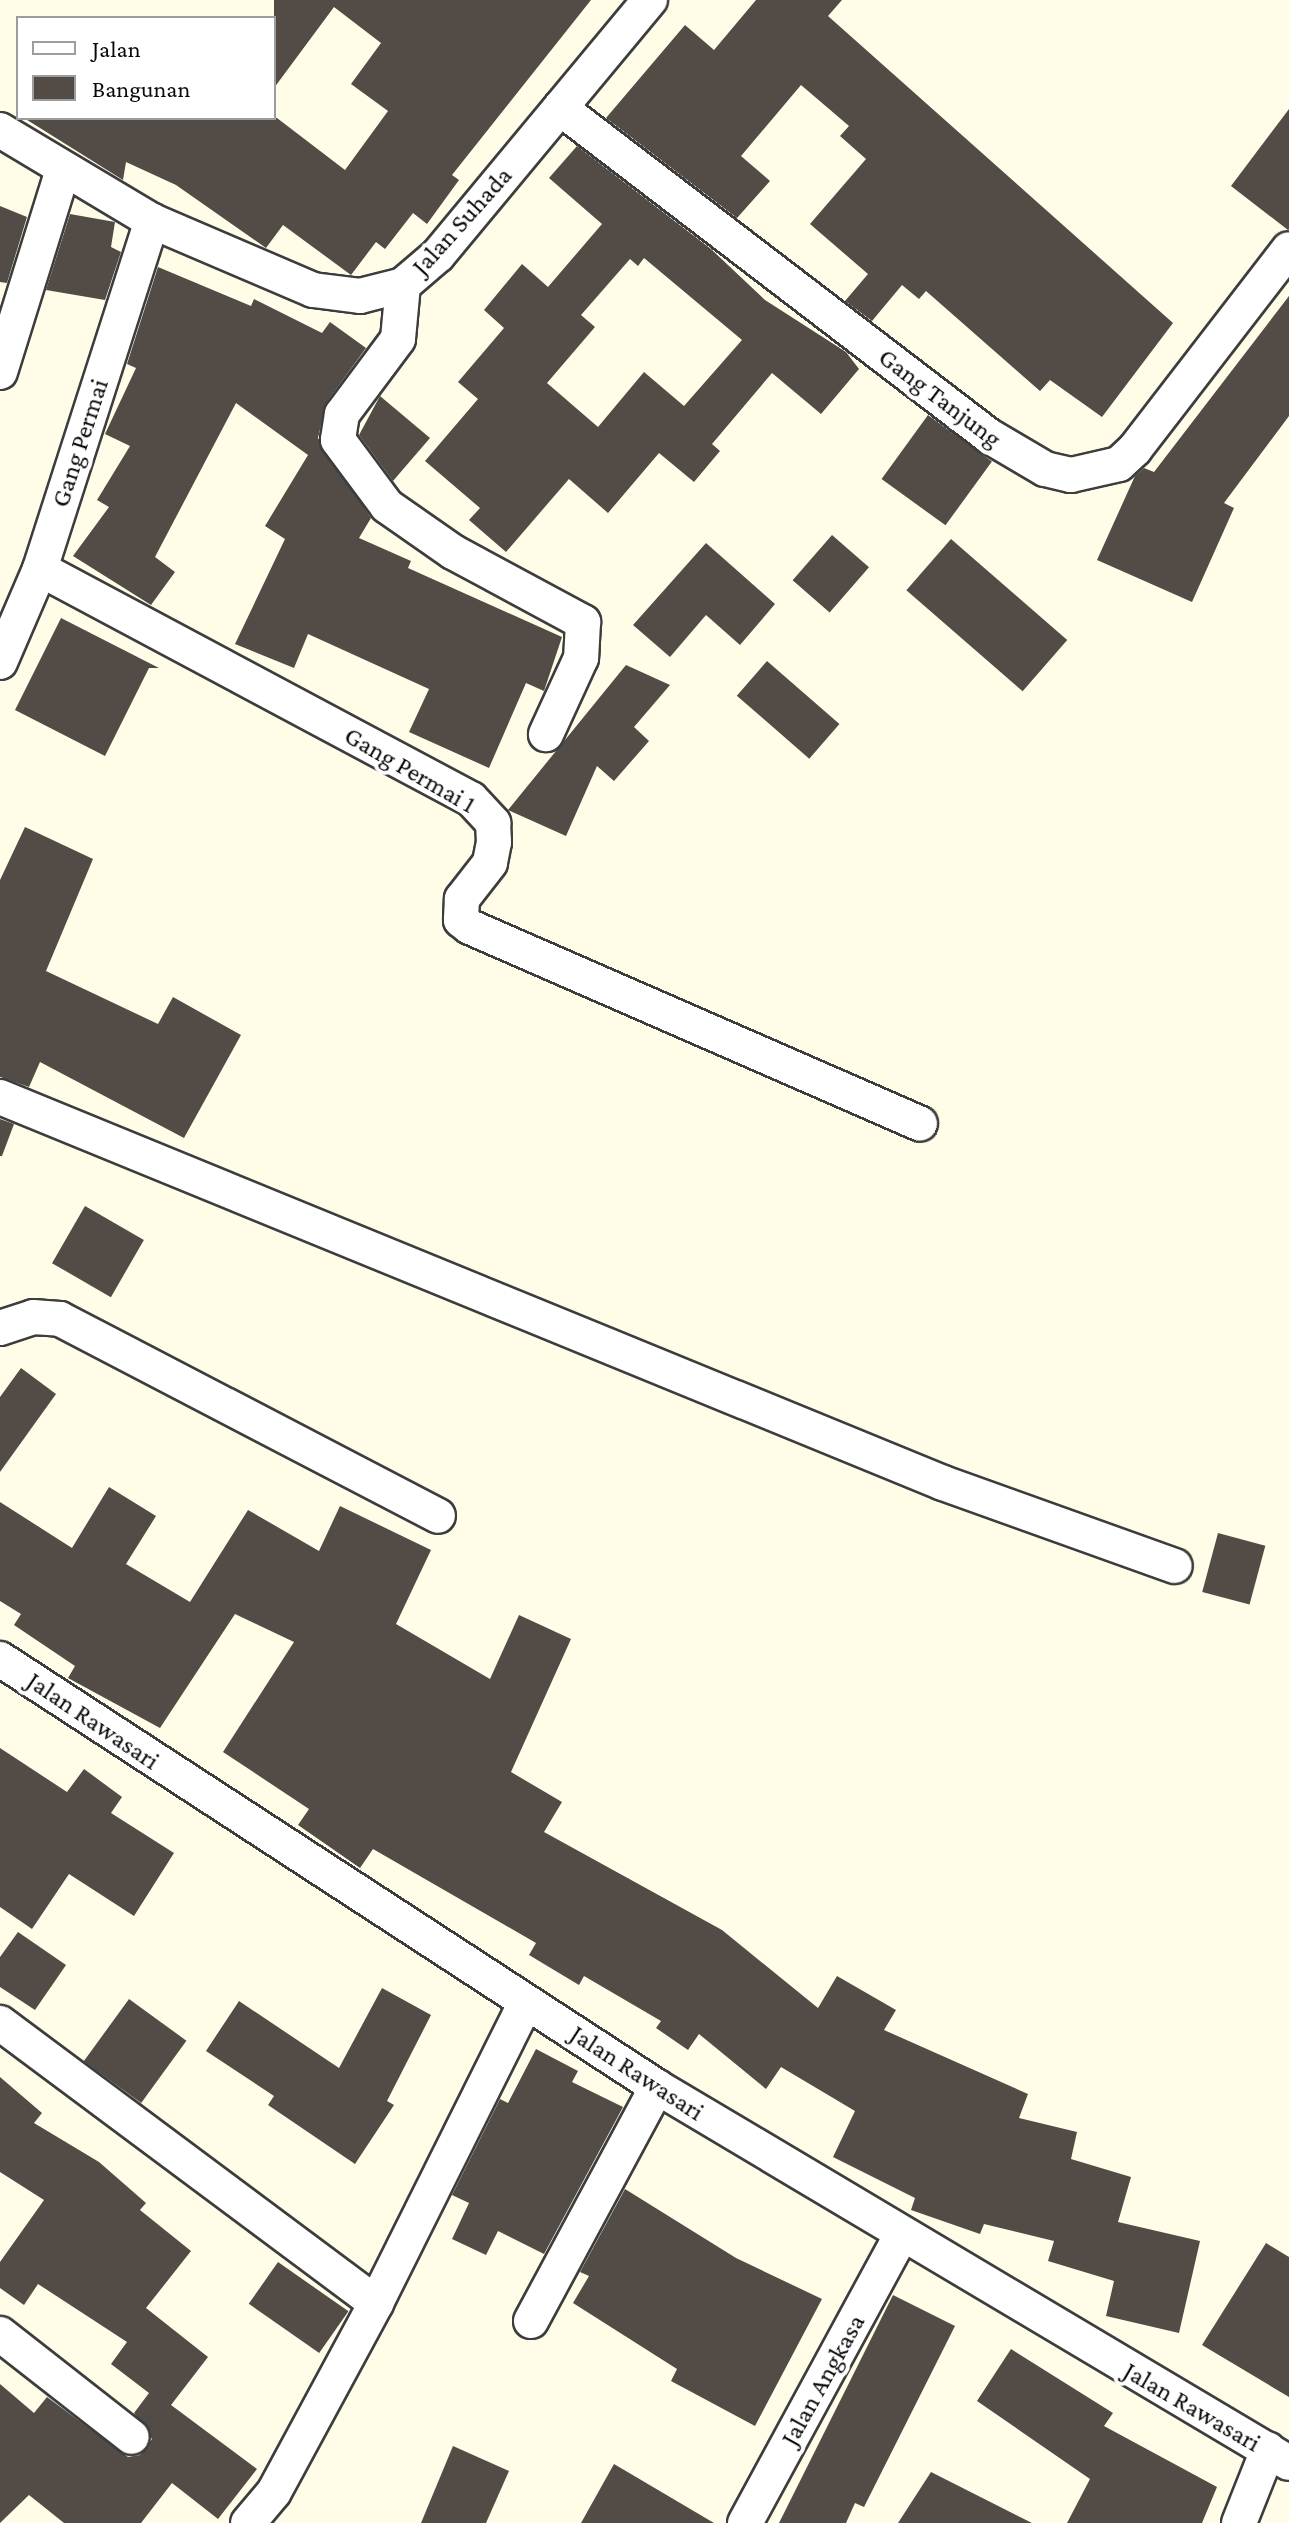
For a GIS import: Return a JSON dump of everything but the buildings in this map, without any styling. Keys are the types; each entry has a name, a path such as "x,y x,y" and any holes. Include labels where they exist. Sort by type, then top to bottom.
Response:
{"street":[{"name":"Jalan Suhada","path":"0,130 152,221 313,290 360,296 403,285 438,255 650,0"},
{"name":"Gang Tanjung","path":"560,108 989,436 1045,469 1071,475 1119,464 1135,449 1289,249"},
{"path":"0,372 63,170"},
{"name":"Gang Permai","path":"0,662 40,569 152,221"},
{"path":"403,285 398,339 342,414 338,440 387,506 453,552 583,622 581,658 546,734"},
{"name":"Gang Permai 1","path":"40,569 471,799 493,823 494,842 490,863 462,899 461,920 470,927 920,1124"},
{"path":"0,1097 943,1483 1175,1566"},
{"path":"0,1328 33,1317 60,1319 438,1516"},
{"name":"Jalan Rawasari","path":"0,1659 657,2087 900,2238 1278,2456"},
{"path":"248,2523 274,2492 376,2303 526,2002"},
{"path":"0,2023 376,2303"},
{"path":"531,2321 657,2087"},
{"name":"Jalan Angkasa","path":"745,2523 900,2238"},
{"path":"0,2334 132,2437"},
{"path":"1239,2523 1278,2456"}]}
